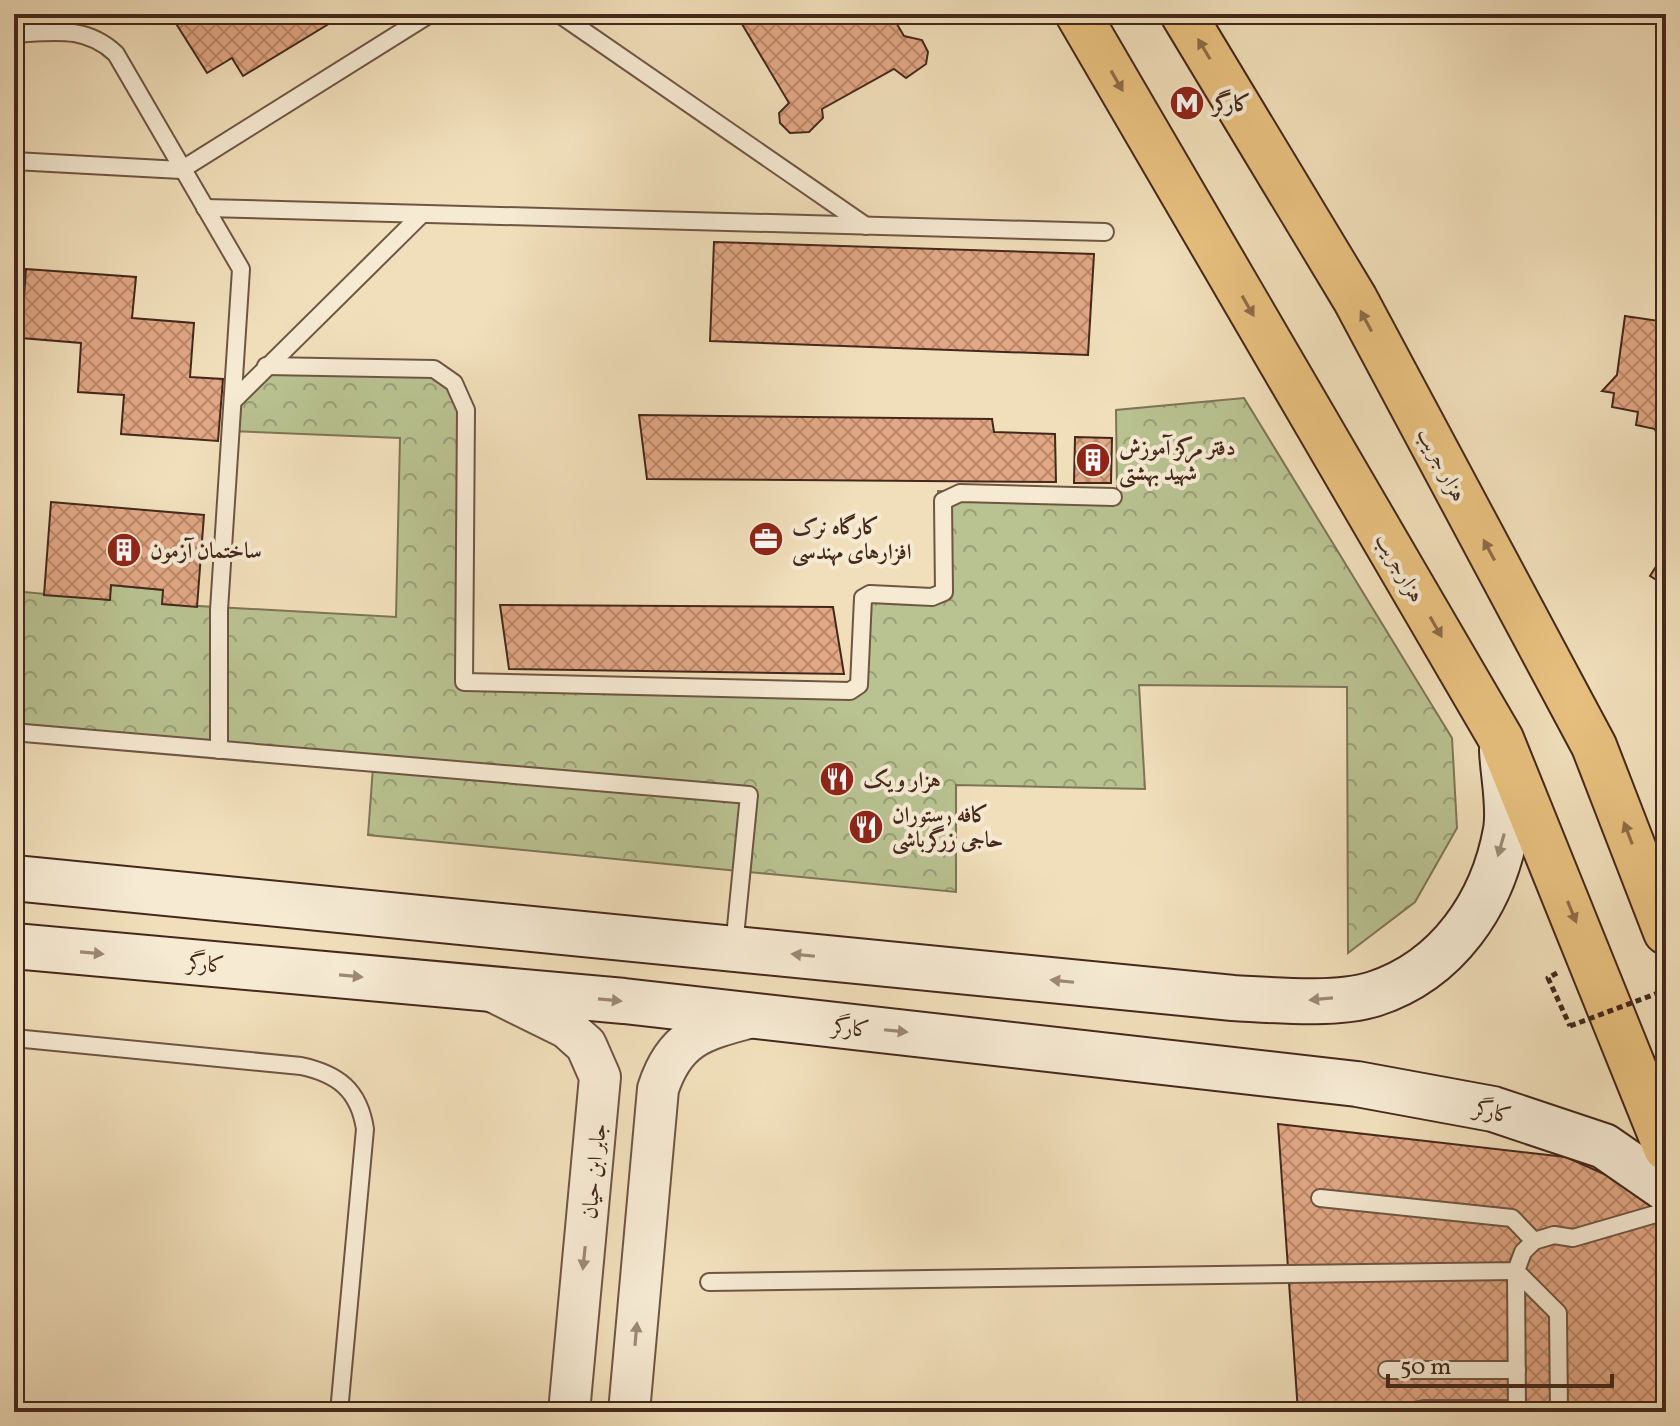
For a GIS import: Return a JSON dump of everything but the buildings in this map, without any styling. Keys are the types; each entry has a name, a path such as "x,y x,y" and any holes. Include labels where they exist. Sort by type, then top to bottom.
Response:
{"main road":[{"name":"هزارجریب","path":"1078,14 1501,739 1666,1148"},
{"name":"هزار جریب","path":"1183,14 1355,299 1594,746 1666,932"},
{"path":"32,880 1233,998 1302,1001 1372,995 1412,977 1448,950 1486,899 1506,828 1501,739"},
{"path":"14,925 50,927 58,925 70,913 67,896 32,880"},
{"path":"183,961 157,944 155,928 165,917 182,914 371,929 445,920"},
{"name":"کارگر","path":"14,946 757,1016 1357,1084 1493,1109 1604,1146 1666,1189"},
{"path":"993,1042 1004,975"}],"street":[{"name":"جابر ابن حیان","path":"489,989 567,1028 586,1045 600,1077 569,1412"},
{"path":"629,1412 657,1106 666,1064 700,1031 757,1016"},
{"path":"598,1111 604,1098 622,1087 643,1091 657,1106"}],"lane":[{"path":"14,161 181,170 430,14"},
{"path":"559,14 866,226"},
{"path":"14,34 81,32 105,43 116,54 241,269 219,610 219,750"},
{"path":"205,208 1105,232"},
{"path":"234,400 422,214"},
{"path":"266,366 434,369 454,383 466,410 464,682 850,691 859,685 863,598 870,594 932,597 944,592 943,501 960,493 1113,497"},
{"path":"14,729 24,733 749,795 734,948"},
{"path":"14,1038 301,1066 329,1072 349,1087 362,1107 365,1129 339,1412"},
{"path":"1320,1198 1512,1218 1534,1241"},
{"path":"1412,1412 1424,1409 1517,1410 1516,1271 1523,1252 1534,1241 1554,1235 1573,1238 1666,1211"},
{"path":"709,1282 1516,1271 1558,1313 1559,1412"},
{"path":"1387,1370 1517,1370"}],"path":[{"path":"1548,978 1570,1026 1666,990"}],"green space":[{"path":"262,369 445,376 464,414 462,683 858,687 859,592 937,593 938,491 1117,493 1116,410 1244,398 1452,738 1457,828 1415,902 1348,953 1347,687 1139,685 1145,789 956,785 956,892 368,835 373,767 14,737 14,591 109,600 111,585 163,590 163,604 396,617 400,438 230,431 232,398"}],"place":[{"name":"کارگر","path":"1187,103"},
{"name":"دفتر مرکز آموزش شهید بهشتی","path":"1093,460"},
{"name":"کارگاه نرک افزارهای مهندسی","path":"766,539"},
{"name":"ساختمان آزمون","path":"124,550"},
{"name":"هزار و یک","path":"837,779"},
{"name":"کافه رستوران حاجی زرگرباشی","path":"866,827"}]}
